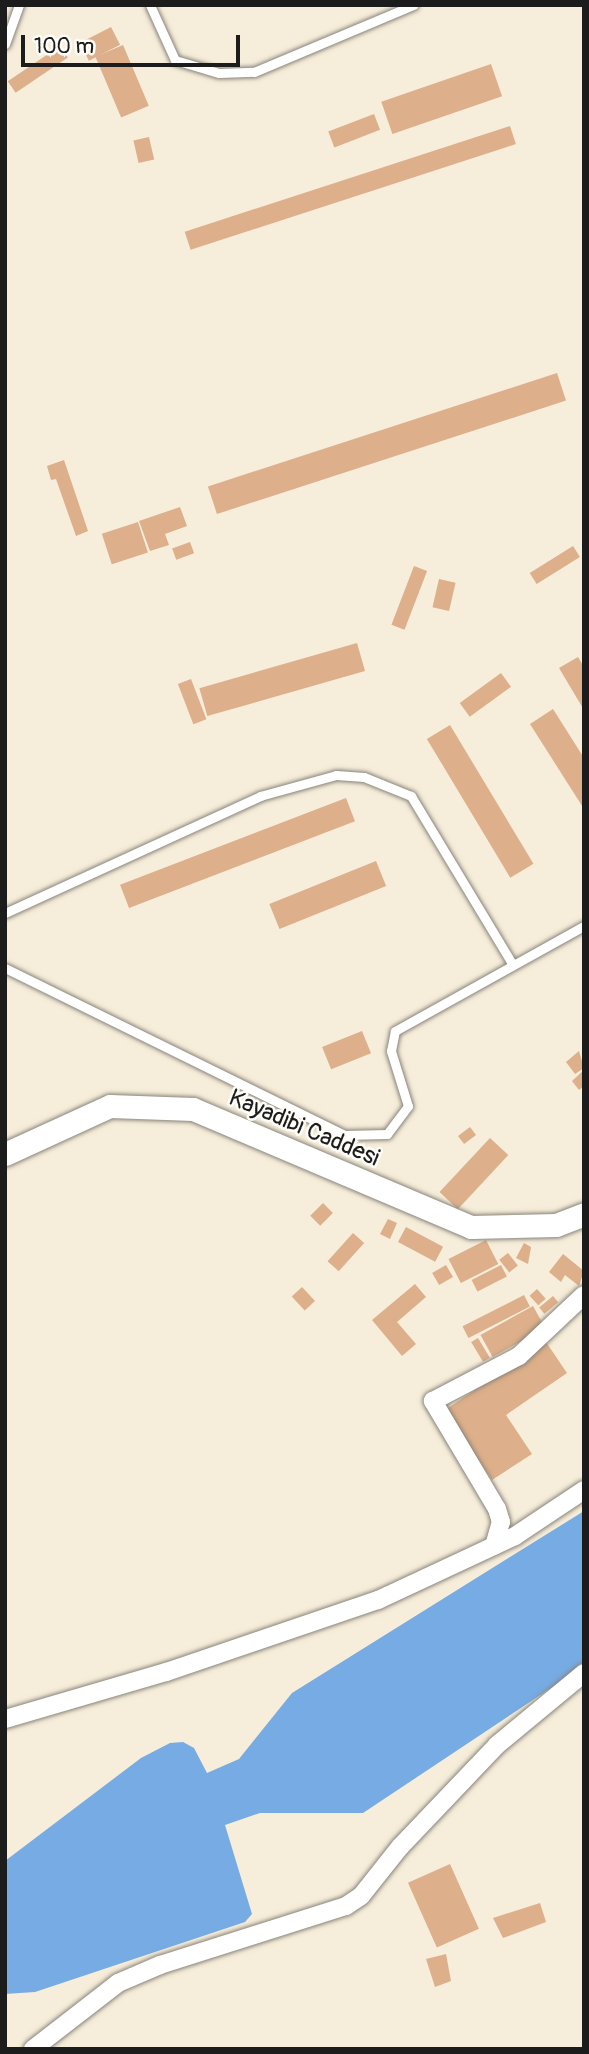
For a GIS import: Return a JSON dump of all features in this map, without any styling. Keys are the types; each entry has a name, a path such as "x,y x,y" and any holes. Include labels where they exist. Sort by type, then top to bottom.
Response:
{"street":[{"name":"Kayadibi Caddesi","path":"5,1154 110,1106 193,1109 471,1227 556,1225 584,1214"},
{"path":"495,1546 501,1522 497,1509 433,1401 519,1356 584,1294"},
{"path":"5,1719 166,1672 378,1600 495,1546 584,1490"},
{"path":"33,2049 118,1983 160,1965 318,1917 353,1901 497,1745 584,1673"}],"lane":[{"path":"5,44 19,5"},
{"path":"150,5 175,60 219,73 254,72 413,5"},
{"path":"5,914 260,796 336,775 364,777 411,796 513,965"},
{"path":"5,968 344,1135 387,1134 408,1106 391,1051 395,1031 584,926"}],"water":[{"path":"584,1511 584,1666 363,1813 260,1813 225,1825 252,1914 245,1922 35,1992 5,1994 5,1861 141,1758 170,1743 183,1742 194,1748 207,1773 239,1759 292,1693"}],"building":[{"path":"111,27 120,45 89,61 80,43"},
{"path":"123,45 149,106 121,117 95,57"},
{"path":"60,46 68,58 16,93 8,81"},
{"path":"491,64 502,96 392,134 381,102"},
{"path":"374,114 380,130 334,147 328,132"},
{"path":"510,126 516,144 191,250 185,232"},
{"path":"149,137 154,159 139,163 133,141"},
{"path":"557,373 566,401 217,514 208,486"},
{"path":"64,460 88,531 76,536 56,479 51,480 47,466"},
{"path":"180,507 187,526 165,534 169,545 150,551 139,521"},
{"path":"138,522 148,552 112,564 102,534"},
{"path":"190,542 194,553 176,560 172,548"},
{"path":"573,546 580,557 537,584 530,573"},
{"path":"414,566 427,571 404,630 391,625"},
{"path":"439,579 456,583 449,611 432,607"},
{"path":"357,643 365,671 207,716 199,688"},
{"path":"578,657 584,667 584,710 559,668"},
{"path":"501,673 511,687 470,717 460,703"},
{"path":"191,679 206,719 193,724 178,684"},
{"path":"553,709 584,758 584,809 530,724"},
{"path":"450,725 533,864 510,878 427,739"},
{"path":"346,798 355,821 129,908 120,885"},
{"path":"376,861 386,886 279,929 269,904"},
{"path":"362,1031 371,1053 331,1069 322,1047"},
{"path":"579,1051 584,1068 575,1074 566,1062"},
{"path":"584,1070 584,1086 579,1090 572,1081"},
{"path":"470,1127 476,1135 464,1144 458,1136"},
{"path":"490,1138 508,1155 458,1209 440,1192"},
{"path":"323,1203 333,1213 320,1226 310,1216"},
{"path":"388,1219 397,1223 390,1239 380,1234"},
{"path":"406,1227 443,1247 435,1262 398,1242"},
{"path":"353,1233 364,1243 339,1271 328,1261"},
{"path":"486,1240 498,1264 461,1283 449,1259"},
{"path":"524,1243 531,1247 528,1264 516,1258"},
{"path":"508,1253 518,1266 509,1272 499,1260"},
{"path":"563,1254 584,1271 579,1286 565,1275 561,1282 549,1272"},
{"path":"446,1265 453,1277 439,1285 432,1273"},
{"path":"501,1265 507,1277 477,1292 472,1280"},
{"path":"415,1284 426,1297 397,1322 416,1344 402,1356 372,1320"},
{"path":"302,1287 315,1301 305,1310 292,1297"},
{"path":"537,1289 546,1299 538,1305 530,1296"},
{"path":"524,1295 530,1307 468,1338 463,1326"},
{"path":"553,1296 558,1302 544,1314 539,1308"},
{"path":"533,1306 545,1328 493,1357 481,1335"},
{"path":"478,1338 490,1358 483,1362 471,1342"},
{"path":"546,1342 567,1373 506,1415 532,1454 492,1480 445,1410"},
{"path":"450,1864 479,1929 437,1948 408,1883"},
{"path":"540,1903 546,1922 503,1938 493,1918"},
{"path":"446,1954 451,1981 435,1987 426,1959"}]}
